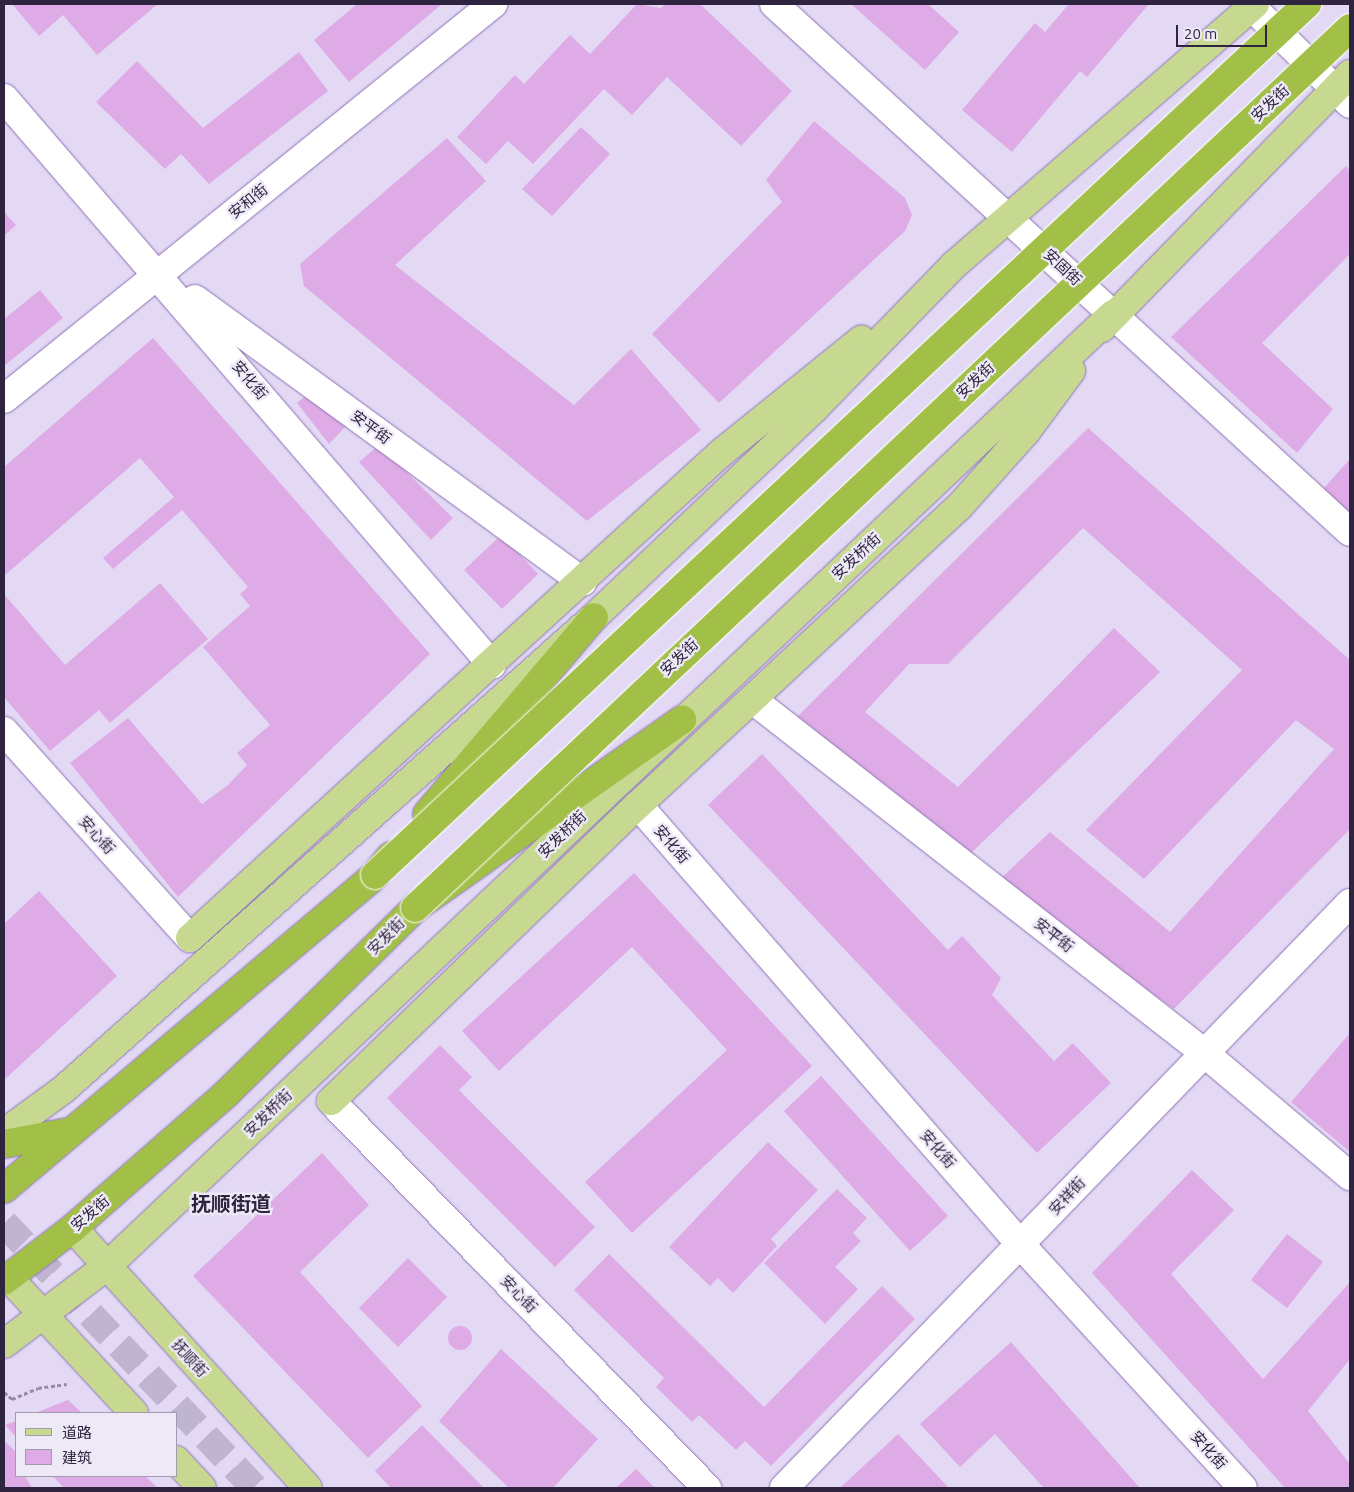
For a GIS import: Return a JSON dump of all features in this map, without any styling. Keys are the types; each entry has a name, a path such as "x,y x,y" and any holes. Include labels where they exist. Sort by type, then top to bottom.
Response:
{"highway":[{"path":"4,1190 83,1126 375,875 1306,4"},
{"name":"安发街","path":"6,1279 72,1228 227,1093 415,908 1350,28"},
{"path":"375,875 594,617"},
{"path":"415,908 682,720"},
{"path":"4,1144 52,1138 83,1126"}],"main road":[{"path":"4,1134 64,1089 594,617 815,408 954,265 1007,215 1252,5"},
{"path":"331,1101 638,805 958,508 1026,432 1113,314 1345,89"},
{"path":"190,938 583,582 722,452 954,265"},
{"name":"安发桥街","path":"4,1344 107,1266 1113,314"},
{"name":"抚顺街","path":"72,1228 308,1488"},
{"path":"6,1279 44,1315 133,1412"},
{"path":"178,1462 202,1488"}],"street":[{"name":"安和街","path":"4,399 493,4"},
{"name":"安固街","path":"774,4 1007,215 1350,532"},
{"path":"1252,5 1345,89"},
{"name":"安化街","path":"4,98 159,273 492,665"},
{"name":"安平街","path":"159,273 583,582"},
{"name":"安平街","path":"753,700 1202,1051 1350,1176"},
{"name":"安心街","path":"4,731 190,938"},
{"name":"安化街","path":"638,805 1021,1245 1243,1488"},
{"name":"安祥街","path":"784,1488 1021,1245 1202,1051 1350,903"},
{"name":"安心街","path":"331,1101 707,1488"}],"path":[{"path":"4,1392 12,1400 38,1388 68,1384 76,1388"}],"building":[{"path":"12,4 158,4 97,55 63,15 39,36"},
{"path":"357,4 442,4 349,82 314,40"},
{"path":"637,4 661,8 665,4 700,4 792,91 741,146 667,77 632,115 604,89 533,164 508,141 486,164 457,137 515,75 524,84 570,35 590,54"},
{"path":"851,4 928,4 959,32 925,70"},
{"path":"1069,4 1149,4 1087,77 1080,71 1012,152 962,110 1035,23 1045,32"},
{"path":"299,52 328,91 209,184 181,154 165,169 96,102 137,61 203,128"},
{"path":"814,121 905,198 912,215 905,231 719,403 652,334 782,202 766,180"},
{"path":"581,127 610,154 552,216 522,189"},
{"path":"447,138 486,181 395,265 574,405 631,349 701,430 587,521 304,286 300,264"},
{"path":"1346,166 1350,171 1350,254 1262,343 1333,409 1297,453 1171,337"},
{"path":"4,212 16,225 4,236"},
{"path":"40,290 63,318 4,366 4,319"},
{"path":"153,338 430,654 178,897 70,763 128,718 202,804 228,785 247,765 237,753 270,725 203,647 250,606 240,594 248,587 182,510 113,569 103,558 174,497 140,458 4,576 4,467"},
{"path":"311,391 349,423 329,444 297,403"},
{"path":"1088,428 1350,660 1350,829 1174,1009 996,883 1050,832 1170,932 1334,749 1296,720 1144,879 1086,830 1242,670 1083,528 948,664 909,664 865,712 958,787 1114,628 1160,672 968,856 789,725"},
{"path":"379,445 453,518 431,540 359,462"},
{"path":"1350,459 1350,513 1323,489"},
{"path":"501,535 538,574 502,609 464,570"},
{"path":"160,583 208,639 110,723 99,710 50,751 4,697 4,594 65,665"},
{"path":"762,754 948,950 962,936 1001,978 992,995 1054,1061 1073,1043 1111,1083 1037,1153 708,805"},
{"path":"634,873 812,1066 632,1233 585,1182 727,1050 632,947 499,1071 462,1031"},
{"path":"39,891 117,976 4,1080 4,924"},
{"path":"1350,1033 1350,1152 1291,1102"},
{"path":"440,1045 472,1077 459,1090 595,1227 555,1267 387,1098"},
{"path":"821,1076 948,1216 910,1251 784,1111"},
{"path":"768,1142 818,1190 771,1239 777,1246 733,1293 718,1278 710,1286 669,1247"},
{"path":"322,1153 369,1205 300,1272 422,1406 368,1458 193,1276"},
{"path":"1192,1170 1234,1210 1171,1274 1263,1379 1350,1282 1350,1359 1308,1411 1350,1464 1350,1488 1285,1488 1092,1273"},
{"path":"837,1189 867,1218 853,1233 861,1241 835,1267 858,1289 825,1324 764,1263"},
{"path":"1287,1234 1323,1262 1287,1308 1251,1280"},
{"path":"609,1254 764,1407 882,1286 915,1319 771,1466 745,1441 736,1450 699,1415 692,1422 656,1387 664,1378 574,1290"},
{"path":"408,1258 447,1297 398,1347 359,1308"},
{"path":"460,1326 465,1327 471,1333 471,1343 465,1349 460,1350 455,1349 449,1343 448,1338 449,1333 455,1327"},
{"path":"1011,1342 1140,1488 1044,1488 995,1434 960,1467 920,1424"},
{"path":"501,1349 598,1439 553,1488 509,1488 439,1421"},
{"path":"68,1400 81,1412 38,1412"},
{"path":"15,1421 15,1436 5,1425"},
{"path":"422,1425 484,1488 391,1488 375,1471"},
{"path":"898,1434 949,1488 840,1488"},
{"path":"4,1441 15,1451 15,1477 26,1477 32,1488 4,1488"},
{"path":"636,1469 655,1488 616,1488"},
{"path":"54,1477 146,1477 158,1488 64,1488"}],"tunnel":[{"path":"4,1223 255,1488"}],"district":[{"name":"抚顺街道","path":"231,1203"}]}
